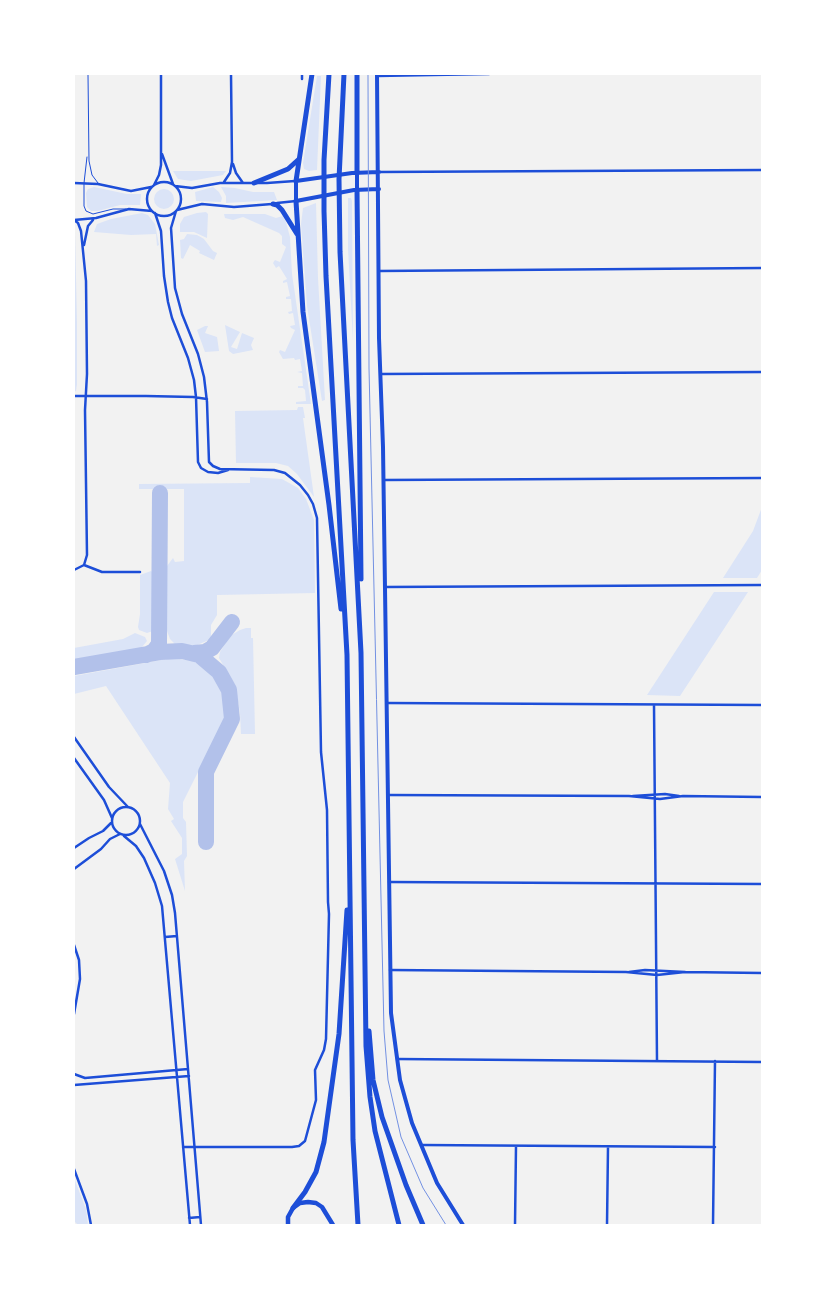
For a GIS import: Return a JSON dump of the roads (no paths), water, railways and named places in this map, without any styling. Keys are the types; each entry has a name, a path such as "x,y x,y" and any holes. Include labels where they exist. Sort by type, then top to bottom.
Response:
{"highway":[{"path":"296,180 312,74"},
{"path":"329,74 324,167 326,276 347,655 353,1140 358,1225"},
{"path":"344,74 339,160 340,252 361,653"},
{"path":"357,74 357,172"},
{"path":"254,183 288,169 299,157"},
{"path":"357,190 366,1046 375,1131 399,1225"},
{"path":"296,201 302,312 329,505 347,655"},
{"path":"273,204 284,211 297,234"},
{"path":"293,1208 316,1172 327,1126 339,1034 347,917 349,837"},
{"path":"364,981 376,1096 409,1194 423,1225"}],"main road":[{"path":"377,75 391,1013 396,1059 405,1102 420,1145 437,1183 463,1225"},
{"path":"357,172 357,190"},
{"path":"379,172 357,172 296,180 296,201 357,190 379,190"},
{"path":"287,1225 288,1217 293,1208 304,1202 316,1203 325,1210 333,1225"}],"street":[{"path":"161,74 162,147 160,170 147,198 148,206 154,213 161,235 168,302 189,361 196,397 199,465 204,471 209,473 218,473 229,469"},
{"path":"224,182 230,173 232,162 231,74"},
{"path":"302,74 302,79"},
{"path":"377,75 489,74"},
{"path":"162,147 164,163 181,198 172,228 176,288 182,314 201,364 207,399 208,460 214,467 274,470 286,473 304,490 313,504 318,518 321,752 327,810 329,914 326,1039 324,1050 315,1072 317,1080 316,1100 304,1143 292,1147 183,1147"},
{"path":"232,162 236,173 243,183"},
{"path":"379,172 762,170"},
{"path":"74,183 98,184 131,191 164,182 174,186 192,188 224,182 254,183 296,180"},
{"path":"74,220 96,218 129,209 166,216 176,210 202,204 234,206 296,201"},
{"path":"84,249 88,226 96,218"},
{"path":"74,220 79,225 81,231 84,249 86,292 87,378 85,396 88,554 84,565 74,570"},
{"path":"379,271 762,268"},
{"path":"381,374 762,372"},
{"path":"74,396 196,397 207,399"},
{"path":"384,480 762,478"},
{"path":"84,565 102,572 140,572"},
{"path":"385,587 762,585"},
{"path":"386,704 762,705"},
{"path":"654,705 657,1061"},
{"path":"74,737 109,787 128,807 137,812 140,817 140,824 167,881 173,902 195,1146 200,1225"},
{"path":"74,758 106,804 114,829 136,846 144,858 155,883 162,906 190,1225"},
{"path":"388,795 629,796 655,794 762,797"},
{"path":"629,796 655,799 682,796"},
{"path":"74,848 103,831 112,821 118,810 128,807"},
{"path":"124,836 134,834 140,824"},
{"path":"74,868 101,850 109,840 120,834"},
{"path":"389,882 762,884"},
{"path":"165,937 177,936"},
{"path":"74,944 79,960 80,979 74,1014"},
{"path":"390,970 762,972"},
{"path":"626,972 657,975 685,972"},
{"path":"396,1059 762,1062"},
{"path":"713,1225 715,1061"},
{"path":"74,1076 97,1077 188,1069"},
{"path":"74,1085 188,1076"},
{"path":"97,1077 98,1083"},
{"path":"420,1145 715,1147"},
{"path":"515,1225 516,1146"},
{"path":"608,1147 608,1225"},
{"path":"74,1169 87,1204 91,1225"},
{"path":"189,1218 200,1217"}],"lane":[{"path":"88,74 88,154 84,183 84,207 88,213 94,214 116,209 129,209"},
{"path":"88,154 92,175 98,184"}],"tram line":[{"path":"368,74 369,368 384,1031 388,1080 401,1137 423,1188 446,1225"}]}
